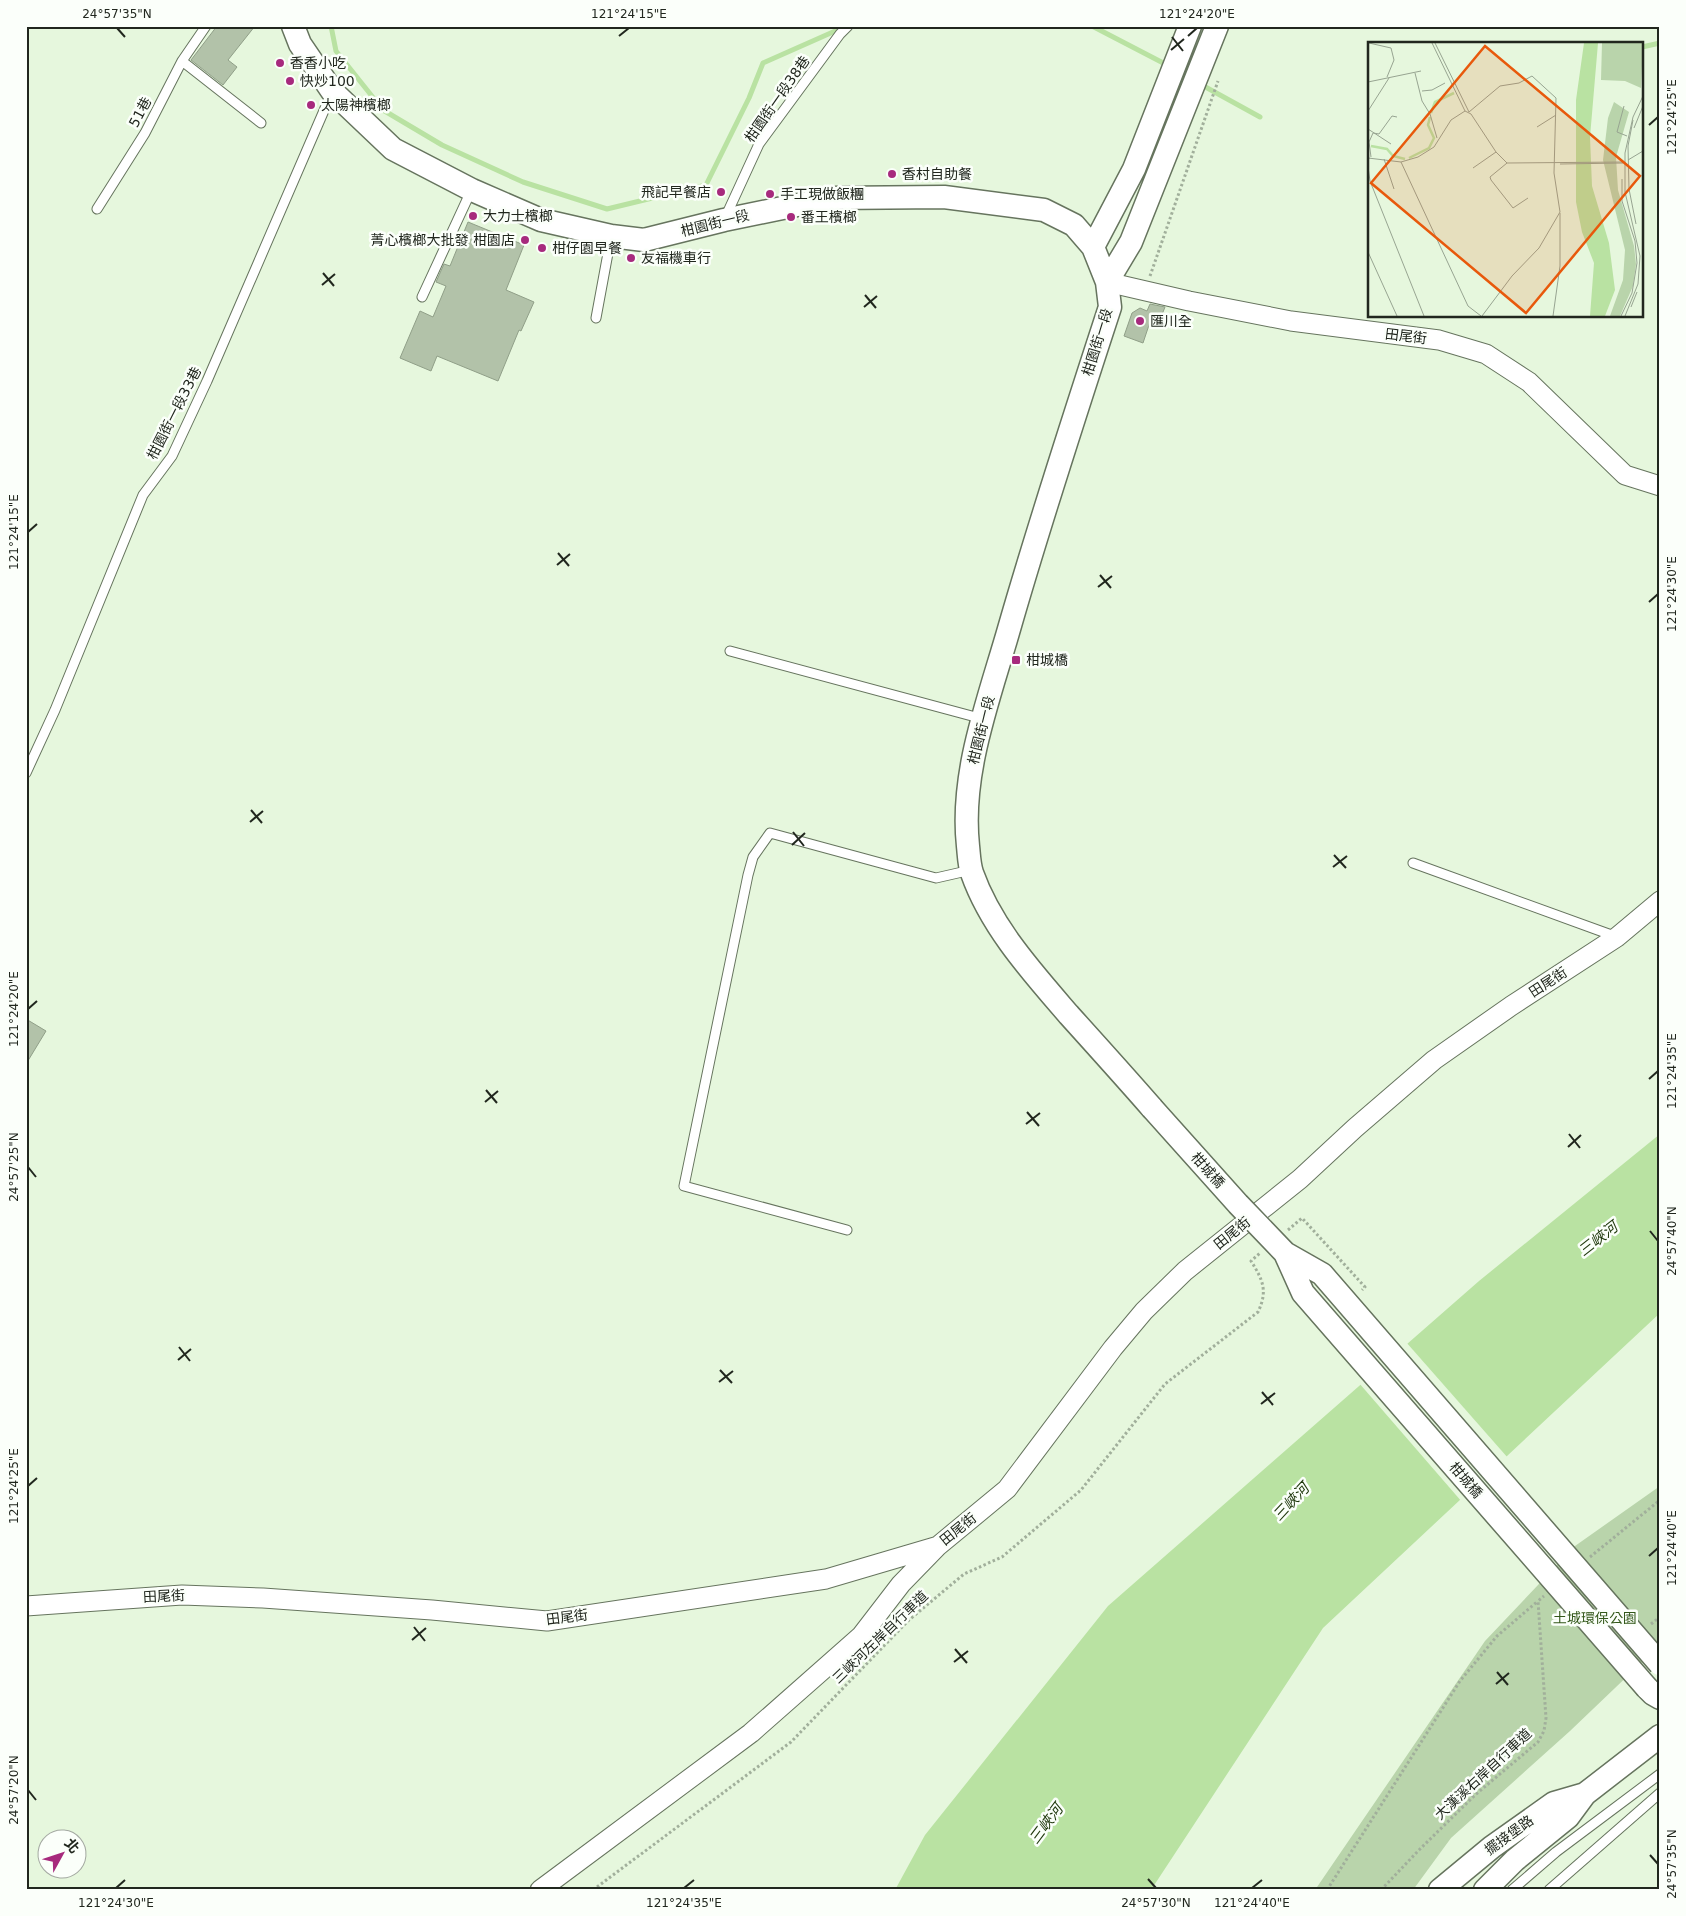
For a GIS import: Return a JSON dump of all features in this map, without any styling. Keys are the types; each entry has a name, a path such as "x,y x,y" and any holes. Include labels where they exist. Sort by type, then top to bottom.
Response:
{"street":[{"name":"柑園街一段","path":"293,26 300,44 332,91 393,149 472,190 541,220 611,236 644,240 724,220 831,198 944,197 1044,210 1074,225 1094,247 1107,282 1110,307 1031,550 983,719 968,791 966,832 971,870 984,901 1003,933 1031,972 1152,1108"},
{"path":"1094,247 1134,169 1190,26"},
{"path":"1107,282 1131,242 1217,26"},
{"name":"田尾街","path":"1107,282 1189,301 1291,321 1439,340 1486,354 1529,382 1625,475 1660,486"},
{"name":"田尾街","path":"26,1606 182,1595 263,1598 432,1610 547,1621 826,1579 938,1546 1007,1489 1125,1333 1144,1311 1185,1271 1300,1179 1355,1128 1434,1060 1511,1006 1617,937 1660,901"},
{"name":"柑城橋","path":"1152,1108 1277,1246 1303,1292 1654,1693"},
{"name":"柑城橋","path":"1277,1246 1322,1274 1660,1664"},
{"path":"540,1890 751,1733 861,1636 901,1584 938,1546"},
{"name":"擺接堡路","path":"1484,1890 1515,1860 1568,1817 1585,1794 1660,1736"},
{"name":"擺接堡路","path":"1440,1890 1492,1847 1554,1803 1585,1794"}],"lane":[{"name":"51巷","path":"97,209 146,132 182,61 206,26"},
{"name":"柑園街一段38巷","path":"724,220 759,144 840,34 848,26"},
{"path":"182,61 261,123"},
{"name":"柑園街一段33巷","path":"26,773 55,710 143,495 172,456 207,381 332,91"},
{"path":"422,297 472,190"},
{"path":"596,318 611,236"},
{"path":"730,651 983,719"},
{"path":"847,1230 684,1186 753,857 770,833 936,878 971,870"},
{"path":"1413,863 1617,937"},
{"path":"1512,1890 1556,1852 1660,1774"},
{"path":"1549,1890 1660,1793"}],"path":[{"path":"1144,290 1220,78"},
{"name":"三峽河左岸自行車道","path":"593,1890 791,1742 909,1620 964,1574 1002,1557 1081,1490 1165,1384 1258,1312 1264,1300 1262,1278 1251,1261 1277,1246 1302,1218 1365,1288 1358,1294"},
{"path":"1585,1561 1660,1500"},
{"path":"1327,1890 1460,1681 1497,1636 1545,1595"},
{"name":"大漢溪右岸自行車道","path":"1381,1890 1475,1795 1538,1742 1544,1731 1546,1718 1538,1601"}],"green space":[{"name":"土城環保公園","path":"1660,1486 1660,1645 1570,1731 1451,1838 1413,1890 1315,1890 1485,1641 1575,1546"}],"water":[{"name":"三峽河","path":"1660,1134 1660,1313 1323,1628 1151,1890 895,1890 925,1835 1108,1606 1479,1281"}],"pier":[{"path":"1406,1342 1508,1458 1462,1502 1359,1383"}],"building":[{"path":"217,26 255,26 228,60 237,67 223,85 191,60"},
{"path":"468,222 524,245 506,290 534,302 521,331 519,330 498,381 437,356 431,371 400,358 420,311 433,317 446,286 436,282 444,264 450,266"},
{"name":"匯川全","path":"1150,304 1165,307 1159,322 1151,319 1143,343 1124,336 1132,313 1140,308 1147,311"},
{"path":"26,1019 46,1031 26,1064"}],"waterway":[{"path":"331,26 336,51 383,110 442,145 523,182 607,209 706,185 749,98 763,63 842,28"},
{"path":"1092,26 1169,66"},
{"path":"1644,47 1660,43"},
{"path":"1200,84 1260,117"}],"place":[{"name":"香香小吃","path":"280,63"},
{"name":"快炒100","path":"290,81"},
{"name":"太陽神檳榔","path":"311,105"},
{"name":"香村自助餐","path":"892,174"},
{"name":"飛記早餐店","path":"721,192"},
{"name":"手工現做飯糰","path":"770,194"},
{"name":"大力士檳榔","path":"473,216"},
{"name":"番王檳榔","path":"791,217"},
{"name":"菁心檳榔大批發 柑園店","path":"525,240"},
{"name":"柑仔園早餐","path":"542,248"},
{"name":"友福機車行","path":"631,258"},
{"name":"匯川全","path":"1140,321"},
{"name":"柑城橋","path":"1016,660"}]}
